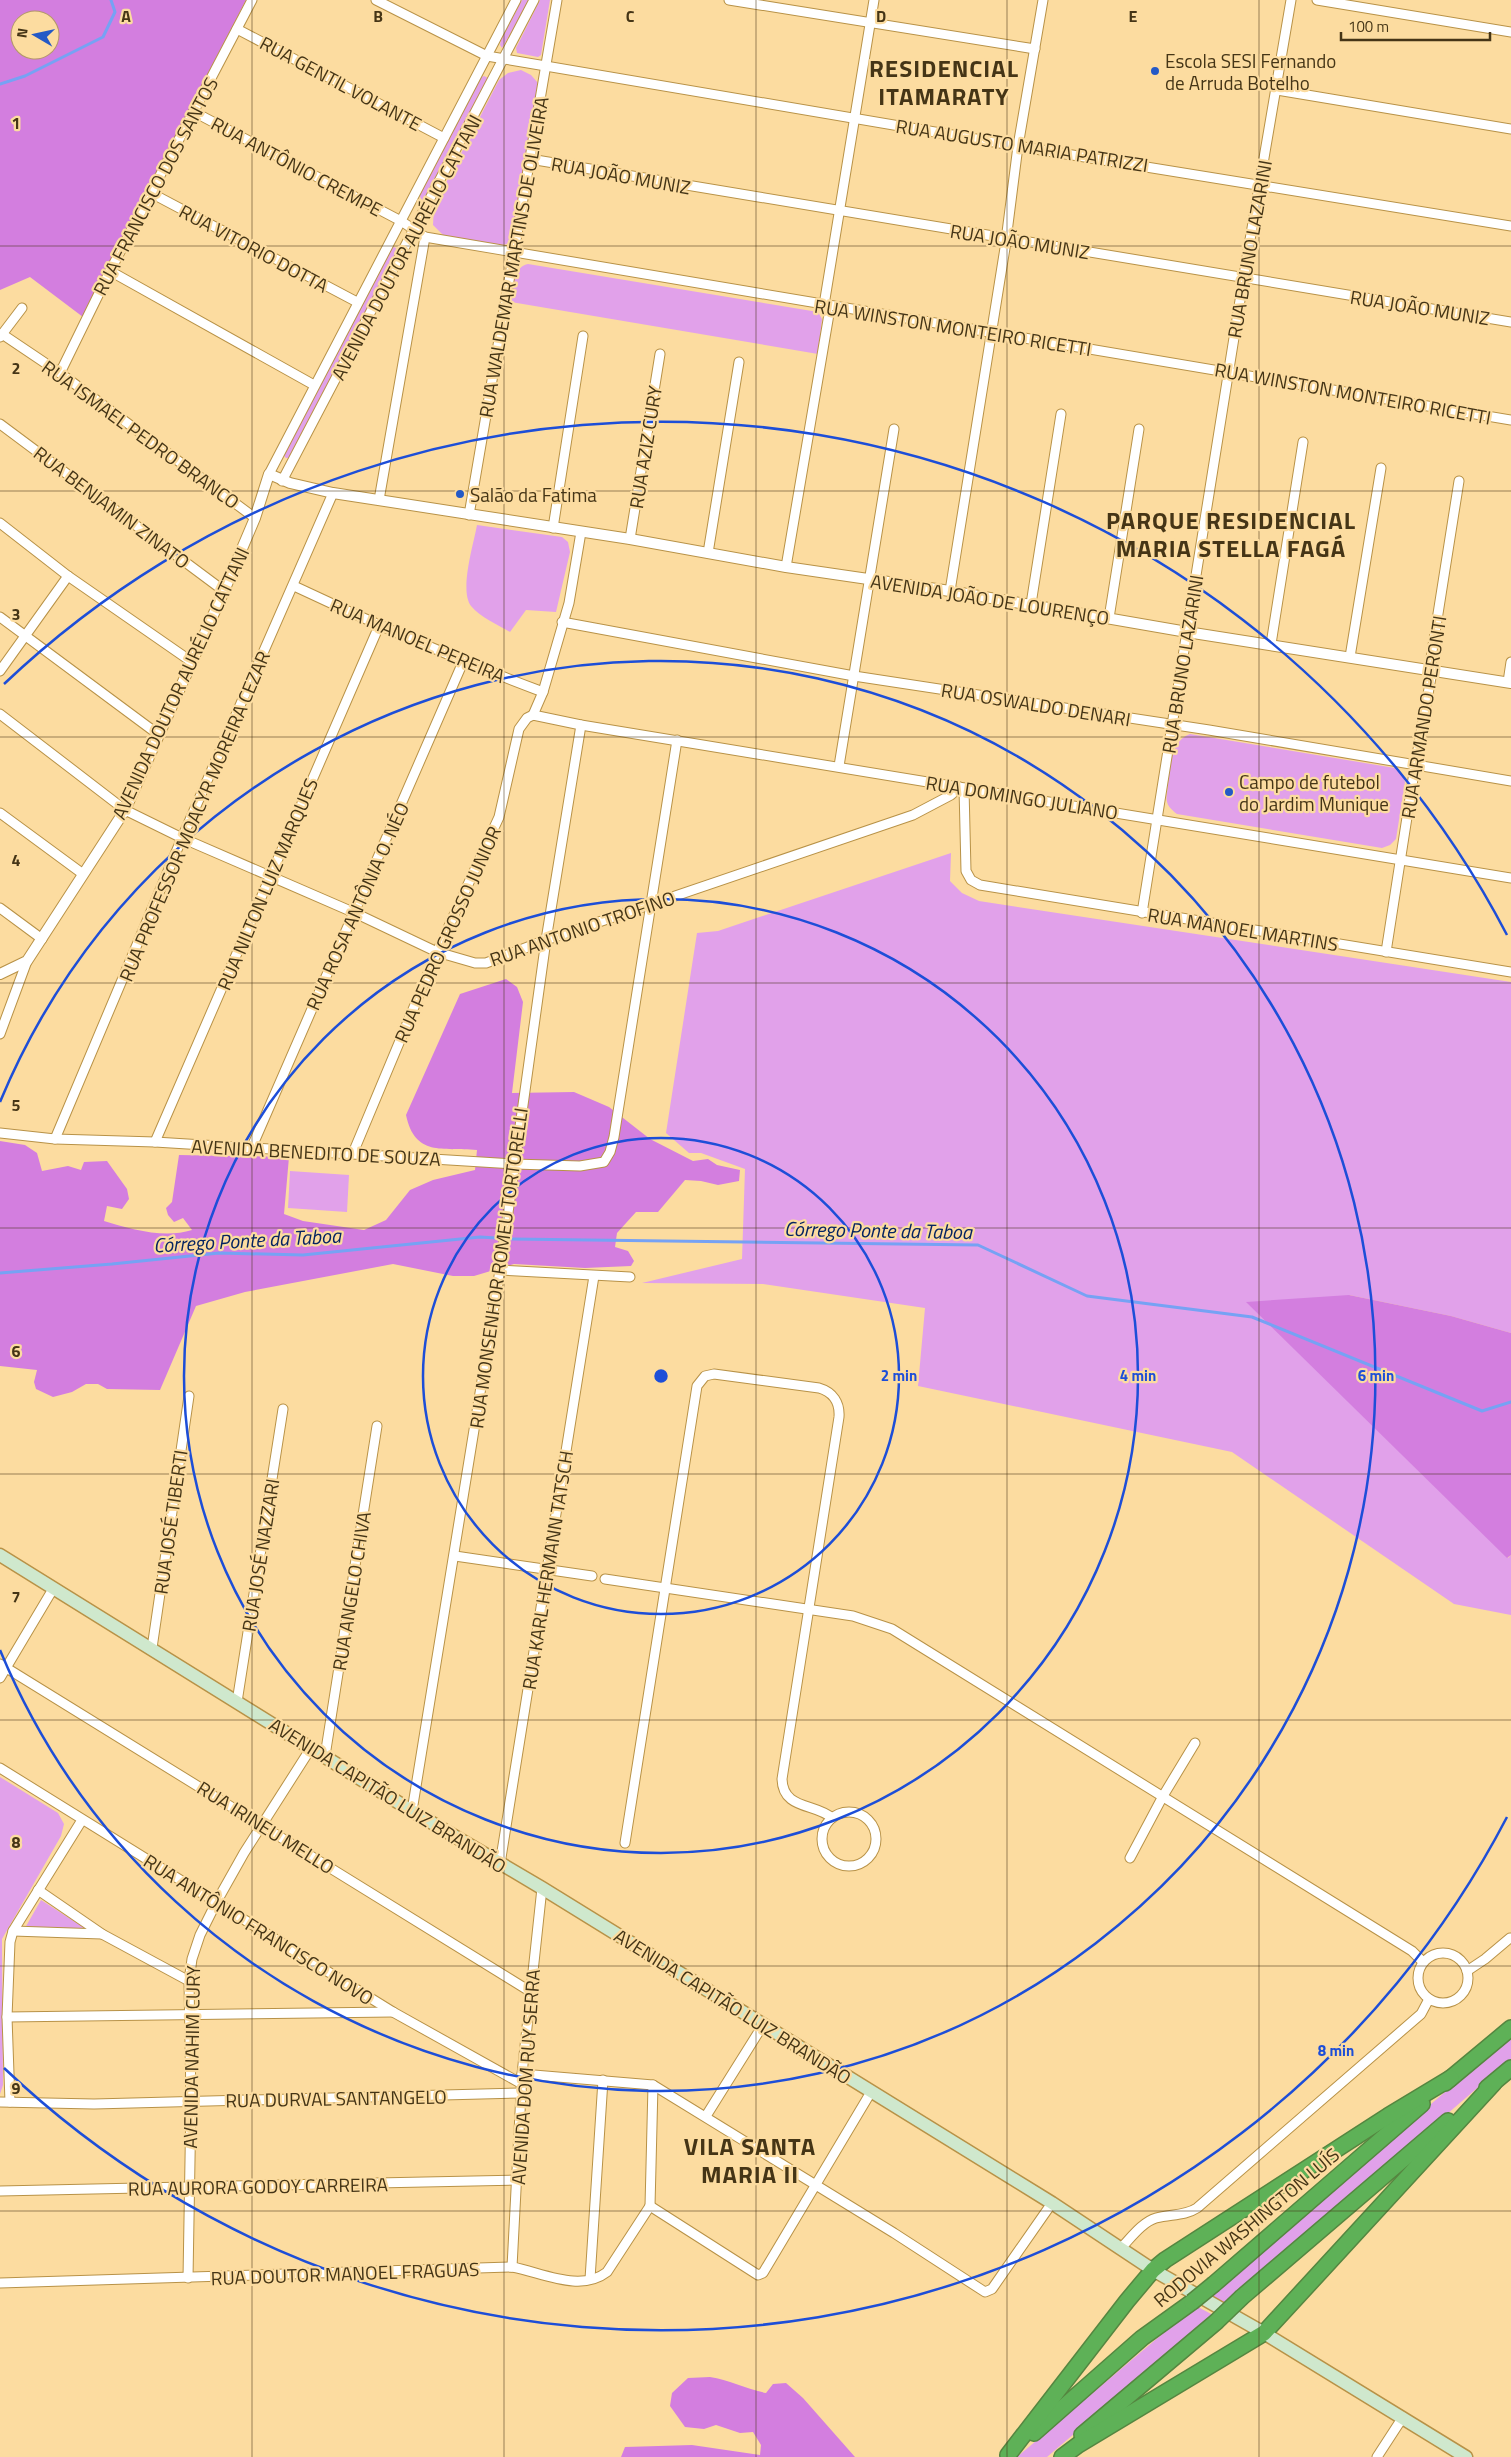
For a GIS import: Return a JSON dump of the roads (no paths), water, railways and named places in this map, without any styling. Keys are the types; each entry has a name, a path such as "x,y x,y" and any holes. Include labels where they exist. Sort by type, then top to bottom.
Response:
{"highway":[{"name":"RODOVIA WASHINGTON LUÍS","path":"1007,2456 1142,2338 1214,2284 1511,2028"},
{"path":"1056,2457 1216,2322 1242,2296 1511,2068"},
{"path":"1007,2456 1153,2270 1165,2260 1261,2197 1451,2078"},
{"path":"1062,2457 1078,2445 1253,2342 1264,2333 1494,2083"}],"main road":[{"name":"AVENIDA CAPITÃO LUIZ BRANDÃO","path":"0,1555 412,1811 542,1888 1052,2203 1153,2270 1264,2333 1466,2457"}],"street":[{"name":"RUA FRANCISCO DOS SANTOS","path":"60,373 110,271 252,0"},
{"name":"RUA AUGUSTO MARIA PATRIZZI","path":"376,0 487,56 1018,146 1260,183 1511,226"},
{"name":"AVENIDA DOUTOR AURÉLIO CATTANI","path":"0,974 27,960 125,810 224,591 255,518 269,474 516,0"},
{"name":"AVENIDA DOUTOR AURÉLIO CATTANI","path":"282,481 415,231 534,0"},
{"name":"RUA WALDEMAR MARTINS DE OLIVEIRA","path":"469,515 557,0"},
{"path":"729,0 1035,49"},
{"path":"786,567 829,314 824,305 874,0"},
{"path":"950,591 1006,239 1018,146 1043,0"},
{"name":"RUA BRUNO LAZARINI","path":"1142,913 1244,278 1291,0"},
{"path":"1317,0 1511,32"},
{"name":"RUA GENTIL VOLANTE","path":"237,29 444,138"},
{"path":"1277,90 1511,129"},
{"name":"RUA ANTÔNIO CREMPE","path":"194,112 401,221"},
{"name":"RUA JOÃO MUNIZ","path":"530,159 1511,322"},
{"name":"RUA VITORIO DOTTA","path":"151,193 358,302"},
{"name":"RUA WINSTON MONTEIRO RICETTI","path":"401,221 425,237 1511,420"},
{"path":"379,500 425,237"},
{"path":"110,271 314,385"},
{"path":"1,336 22,308"},
{"name":"RUA ISMAEL PEDRO BRANCO","path":"1,336 60,373 255,518"},
{"path":"552,528 583,336"},
{"name":"RUA AZIZ CURY","path":"630,539 660,354"},
{"path":"708,553 740,362"},
{"path":"1031,604 1061,414"},
{"name":"RUA BENJAMIN ZINATO","path":"0,424 224,591"},
{"path":"839,766 894,429"},
{"path":"1109,618 1139,430"},
{"path":"1271,644 1302,442"},
{"path":"1350,657 1380,468"},
{"path":"269,474 282,481"},
{"name":"AVENIDA JOÃO DE LOURENÇO","path":"282,481 333,493 630,539 786,567 950,591 1187,632 1509,683"},
{"name":"RUA ARMANDO PERONTI","path":"1386,952 1415,766 1432,672 1431,658 1459,481"},
{"name":"RUA PROFESSOR MOACYR MOREIRA CEZAR","path":"56,1138 182,838 294,586 333,493"},
{"path":"0,523 68,576 192,662"},
{"name":"RUA PEDRO GROSSO JUNIOR","path":"353,1153 437,952 499,817 520,729 527,718 534,715 543,692 568,603 582,532"},
{"path":"0,671 68,576"},
{"name":"RUA MANOEL PEREIRA","path":"294,586 379,626 463,662 543,692"},
{"path":"0,617 159,734"},
{"name":"RUA OSWALDO DENARI","path":"562,622 854,676 1173,725 1511,781"},
{"name":"RUA NILTON LUIZ MARQUES","path":"156,1142 379,626"},
{"name":"RUA ROSA ANTÔNIA O. NÉO","path":"251,1150 463,662"},
{"path":"1509,683 1511,662"},
{"name":"RUA ANTONIO TROFINO","path":"0,714 125,810 182,838 355,913 437,952 475,963 486,963 546,940 913,815 962,788"},
{"name":"RUA DOMINGO JULIANO","path":"534,715 581,725 1511,878"},
{"name":"RUA MONSENHOR ROMEU TORTORELLI","path":"412,1811 455,1556 500,1270 546,940 581,725"},
{"path":"649,905 677,740"},
{"name":"RUA MANOEL MARTINS","path":"962,788 966,871 975,883 1142,913 1511,972"},
{"path":"0,813 83,874"},
{"name":"AVENIDA BENEDITO DE SOUZA","path":"0,1133 56,1138 156,1142 251,1150 353,1153 514,1164 598,1165 607,1158 614,1136 649,905"},
{"path":"0,908 42,939"},
{"path":"0,1034 27,960"},
{"path":"500,1270 630,1277"},
{"name":"RUA KARL HERMANN TATSCH","path":"500,1864 594,1276"},
{"path":"625,1842 697,1386 701,1379 714,1374 819,1388 834,1396 839,1412 782,1785 787,1796 795,1803 826,1812 832,1818"},
{"name":"RUA JOSÉ TIBERTI","path":"152,1648 189,1396"},
{"name":"RUA JOSÉ NAZZARI","path":"237,1702 283,1409"},
{"name":"RUA ANGELO CHIVA","path":"325,1756 376,1426"},
{"path":"455,1556 592,1576"},
{"path":"605,1579 866,1619 905,1635 1412,1951 1423,1962"},
{"path":"0,1678 3,1666 53,1588"},
{"name":"RUA IRINEU MELLO","path":"3,1666 531,1992"},
{"path":"1130,1858 1163,1796 1195,1743"},
{"name":"AVENIDA NAHIM CURY","path":"188,2278 191,2101 189,1981 192,1959 200,1935 217,1901 311,1748"},
{"name":"RUA ANTÔNIO FRANCISCO NOVO","path":"0,1768 393,2012 522,2089"},
{"path":"851,1812 868,1820 876,1838 874,1850 866,1861 847,1866 835,1862 826,1853 822,1834 832,1818 851,1812"},
{"path":"10,2102 7,2017 10,1942 13,1932 82,1820"},
{"name":"AVENIDA DOM RUY SERRA","path":"512,2266 522,2074 542,1888"},
{"path":"38,1890 102,1934 189,1981"},
{"path":"13,1932 102,1934"},
{"path":"1467,1971 1510,1938"},
{"path":"1445,1953 1461,1960 1467,1971 1467,1983 1458,1998 1440,2003 1429,1999 1418,1985 1418,1973 1423,1962 1433,1954 1445,1953"},
{"path":"1120,2249 1146,2223 1154,2218 1190,2213 1198,2208 1421,2014 1429,1999"},
{"path":"7,2017 190,2013 393,2012"},
{"path":"706,2116 763,2025"},
{"path":"522,2074 653,2085 894,2233 980,2290 988,2292 1052,2203"},
{"path":"590,2279 603,2080"},
{"path":"653,2085 650,2206 758,2275 762,2273 871,2092"},
{"name":"RUA DURVAL SANTANGELO","path":"0,2102 94,2104 522,2089"},
{"name":"RUA AURORA GODOY CARREIRA","path":"0,2191 517,2180"},
{"name":"RUA DOUTOR MANOEL FRAGUAS","path":"0,2283 512,2266 569,2281 590,2279 602,2275 611,2266 650,2206"},
{"path":"1377,2457 1403,2417"}],"waterway":[{"path":"0,84 25,76 103,37 115,12 111,0"},
{"name":"Córrego Ponte da Taboa","path":"0,1273 219,1253 303,1255 480,1237 496,1238"},
{"name":"Córrego Ponte da Taboa","path":"512,1239 978,1245 1087,1296 1252,1317 1482,1411 1511,1402"}],"place":[{"name":"Escola SESI Fernando de Arruda Botelho","path":"1155,71"},
{"name":"Salão da Fatima","path":"460,494"},
{"name":"Campo de futebol do Jardim Munique","path":"1229,792"}],"district":[{"name":"RESIDENCIAL ITAMARATY","path":"944,82"},
{"name":"PARQUE RESIDENCIAL MARIA STELLA FAGÁ","path":"1231,534"},
{"name":"VILA SANTA MARIA II","path":"750,2160"}]}
